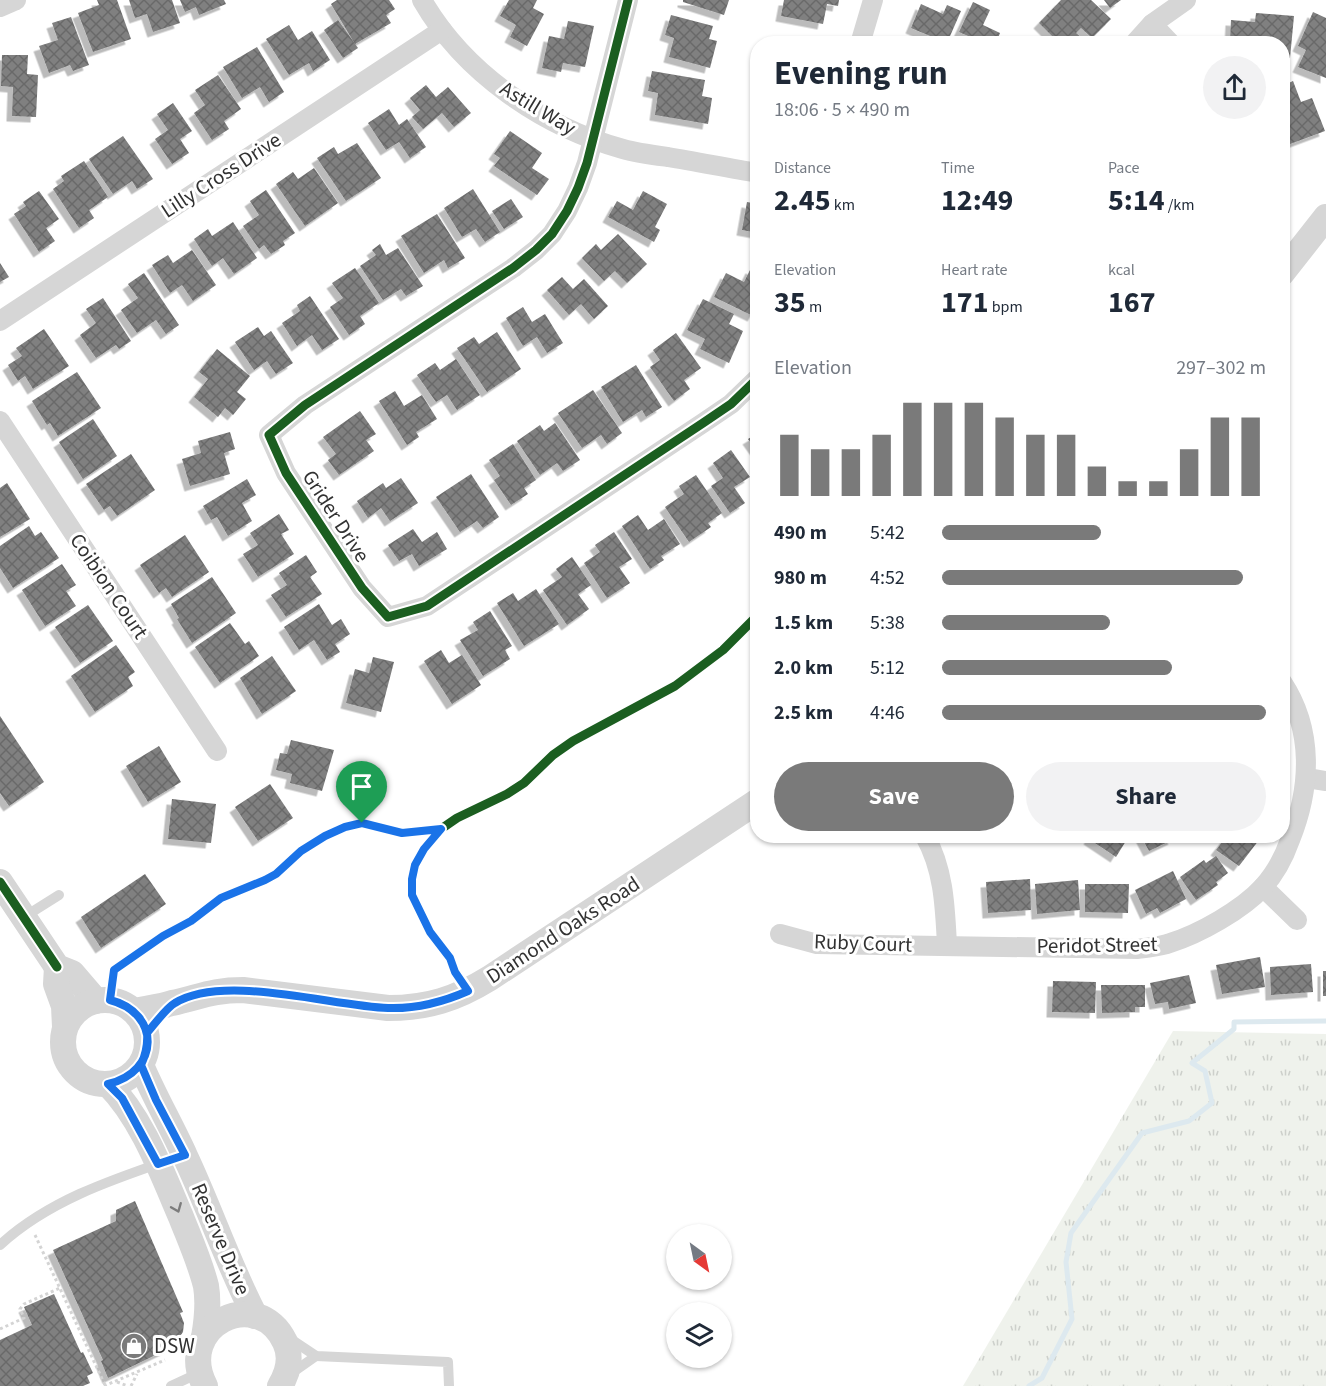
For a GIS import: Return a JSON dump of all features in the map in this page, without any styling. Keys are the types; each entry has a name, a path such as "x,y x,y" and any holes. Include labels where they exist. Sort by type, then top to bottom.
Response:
{"street":[{"path":"0,7 16,0"},
{"name":"Astill Way","path":"422,0 442,30 462,53 513,96 545,118 592,139 624,150 750,172"},
{"path":"592,139 628,0"},
{"path":"862,36 873,0"},
{"path":"1141,36 1152,24 1186,0"},
{"path":"1152,24 1163,36"},
{"name":"Lilly Cross Drive","path":"0,321 442,30"},
{"name":"Grider Drive","path":"592,139 578,188 567,212 552,234 536,250 513,268 305,405 269,435 286,474 362,588 388,617 427,606 731,404 750,386"},
{"path":"1290,263 1326,217"},
{"name":"Coibion Court","path":"0,421 217,751"},
{"name":"Peridot Street","path":"1290,696 1295,705 1316,779 1290,842"},
{"name":"Diamond Oaks Road","path":"141,1022 174,1003 207,992 225,990 243,990 388,1008 403,1008 445,1001 490,978 750,806"},
{"path":"929,843 934,851 942,879 947,945"},
{"name":"Peridot Street","path":"947,945 1138,949 1168,944 1199,932 1232,913 1263,887 1282,861 1290,843"},
{"path":"0,882 57,967 72,973 103,1000"},
{"path":"1263,887 1297,920"},
{"name":"Ruby Court","path":"780,934 817,944 947,945"},
{"path":"57,967 56,984 64,1006 66,1028"},
{"path":"103,1000 123,1003 141,1022 148,1044 141,1065 132,1075 108,1084 94,1083 81,1077 71,1067 65,1055 63,1041 72,1016 83,1006 103,1000"},
{"name":"Reserve Drive","path":"141,1065 156,1100 185,1155 212,1216 236,1280 255,1316"},
{"name":"Reserve Drive","path":"108,1084 122,1098 158,1164 197,1257 206,1288 208,1314 198,1355 202,1380"},
{"path":"204,1337 213,1325 226,1317 240,1314 255,1316 269,1322 281,1333 288,1347 289,1362 283,1382"}],"lane":[{"path":"24,917 58,895"},
{"path":"0,1245 29,1222 67,1199 185,1155"},
{"path":"281,1333 316,1356 448,1362 449,1386"},
{"path":"283,1382 316,1356"},
{"path":"171,1386 202,1380"}],"path":[{"path":"103,1000 114,970 121,964 131,960 163,936 191,921 221,898 276,874 301,851 325,836 345,827 362,823 402,833 445,826"},
{"path":"431,842 445,826"},
{"path":"29,1222 105,1386 165,1360"},
{"path":"0,1329 24,1318 20,1308 24,1304 60,1288"},
{"path":"115,1381 130,1386 138,1372"}],"green space":[{"path":"1173,1031 1326,1034 1326,1386 963,1386"}],"building":[{"path":"97,0 117,0 131,39 93,52 78,13 99,5"},
{"path":"129,0 172,0 180,23 153,32 147,14 135,18"},
{"path":"180,0 224,0 226,4 199,15 196,7 185,12"},
{"path":"337,0 389,0 395,9 386,15 391,23 355,44 331,4"},
{"path":"509,0 537,0 533,8 544,14 527,46 510,37 516,25 500,16"},
{"path":"683,0 729,0 724,15 683,2"},
{"path":"784,0 839,0 838,6 827,4 823,24 781,16"},
{"path":"1061,0 1091,0 1111,19 1094,36 1090,36 1081,28 1076,33 1079,36 1052,36 1039,23"},
{"path":"1104,0 1121,0 1110,8"},
{"path":"973,2 990,10 983,25 1000,33 999,36 968,36 959,32"},
{"path":"921,4 943,14 947,5 961,11 950,36 930,36 911,28"},
{"path":"1313,12 1326,18 1326,78 1298,67 1306,50 1298,46"},
{"path":"1256,13 1294,16 1290,58 1290,36 1230,36 1231,20 1255,22"},
{"path":"671,15 713,26 709,39 717,41 710,68 669,57 674,38 665,35"},
{"path":"71,17 89,65 73,71 70,65 49,73 39,46 58,40 52,23"},
{"path":"338,20 358,48 343,58 324,30"},
{"path":"568,21 594,26 585,67 563,63 561,72 542,68 549,36 564,39"},
{"path":"289,25 298,40 312,31 330,60 313,71 309,63 289,75 266,39"},
{"path":"257,47 284,92 269,102 260,87 242,98 223,67"},
{"path":"2,55 28,55 27,74 38,75 36,117 12,116 13,87 1,86"},
{"path":"652,71 705,80 702,96 712,98 708,124 655,115 658,93 648,91"},
{"path":"218,75 241,109 224,121 229,129 212,140 194,113 205,105 195,90"},
{"path":"1293,81 1301,102 1312,98 1325,131 1290,144 1290,82"},
{"path":"426,85 436,97 448,87 471,113 454,127 442,113 423,129 412,117 420,110 410,98"},
{"path":"173,103 192,131 180,139 189,153 172,164 155,139 168,130 157,114"},
{"path":"389,109 399,125 407,119 426,147 410,158 399,142 386,150 368,123"},
{"path":"510,131 542,153 532,168 549,179 537,195 494,166 500,158 494,154"},
{"path":"123,136 153,179 137,189 132,181 113,194 89,159"},
{"path":"357,143 381,178 346,201 317,158 334,147 338,154"},
{"path":"84,161 108,197 89,210 94,218 79,228 53,189 64,181 61,176"},
{"path":"314,168 338,203 305,226 276,184 293,172 298,179"},
{"path":"473,189 500,232 485,242 476,229 462,237 444,208"},
{"path":"266,190 295,233 283,241 285,245 271,254 264,245 259,249 243,226 259,215 250,201"},
{"path":"39,191 59,219 46,228 55,241 39,252 14,214 26,206 23,202"},
{"path":"643,191 667,204 655,227 660,230 654,242 608,217 617,201 633,210"},
{"path":"511,199 523,217 504,229 492,211"},
{"path":"747,202 750,203 750,232 742,230"},
{"path":"437,214 465,258 448,268 444,260 424,273 401,236"},
{"path":"233,222 257,258 234,274 223,258 212,266 194,239 208,229 212,236"},
{"path":"618,234 647,264 627,283 615,271 604,281 582,258 596,244 601,250"},
{"path":"380,244 386,255 398,248 423,286 406,296 401,289 383,300 360,266 376,255 372,250"},
{"path":"192,250 216,285 193,301 182,285 170,293 152,265 168,255 173,263"},
{"path":"0,263 9,277 0,282"},
{"path":"355,268 379,303 360,316 365,324 349,335 330,307 343,298 332,283"},
{"path":"750,270 750,315 714,297 726,273 744,282"},
{"path":"144,273 179,325 166,334 156,320 137,333 121,310 138,298 128,284"},
{"path":"562,277 573,289 584,279 608,306 594,319 581,304 569,315 547,290"},
{"path":"310,296 339,339 322,350 312,335 297,346 282,323 300,311 297,305"},
{"path":"103,298 131,341 119,349 116,345 96,358 80,335 96,323 86,309"},
{"path":"703,299 734,314 729,324 743,331 729,363 700,349 705,339 687,330"},
{"path":"523,307 532,322 545,314 563,343 547,353 537,337 523,346 506,318"},
{"path":"258,327 264,336 271,331 293,363 276,374 267,361 254,370 235,342"},
{"path":"44,329 69,366 33,389 25,376 18,381 8,365 22,356 16,348"},
{"path":"497,332 521,369 487,392 457,348 474,337 479,344"},
{"path":"676,333 701,368 684,380 690,389 674,401 650,367 660,360 653,350"},
{"path":"217,349 250,376 237,392 246,399 233,415 225,408 218,417 194,397 208,379 199,372"},
{"path":"456,359 480,395 457,410 447,395 436,402 417,375 435,363 440,370"},
{"path":"636,365 662,407 646,417 642,410 623,422 601,387"},
{"path":"77,372 101,408 58,436 50,423 47,425 32,401"},
{"path":"593,390 622,433 607,444 601,435 582,448 558,413"},
{"path":"395,391 404,406 422,395 437,419 416,432 419,437 407,445 379,401"},
{"path":"360,411 376,434 366,440 374,451 339,475 328,460 336,454 323,437"},
{"path":"93,419 117,456 83,479 59,442"},
{"path":"555,423 580,460 563,471 557,463 540,475 517,441 540,425 544,431"},
{"path":"230,432 235,449 224,453 230,474 190,486 182,459 201,453 198,441"},
{"path":"513,444 536,480 524,488 528,494 511,505 494,480 500,476 489,460"},
{"path":"731,450 750,477 734,487 745,503 730,513 711,486 723,478 713,463"},
{"path":"131,454 155,490 117,516 110,506 104,510 86,484"},
{"path":"471,474 499,517 483,528 477,521 460,532 436,497"},
{"path":"696,475 722,513 708,523 711,527 689,542 665,507 684,494 679,486"},
{"path":"401,478 418,503 390,521 381,508 368,518 357,501 383,483 386,488"},
{"path":"247,479 256,495 242,503 252,521 228,536 217,517 211,520 203,506"},
{"path":"7,483 30,519 0,537 0,488"},
{"path":"279,514 289,530 281,534 294,554 258,577 243,554 258,545 250,533"},
{"path":"638,515 648,530 664,519 680,544 661,556 664,560 650,569 622,526"},
{"path":"29,526 35,536 41,532 59,558 13,588 0,568 0,546"},
{"path":"413,529 422,542 437,532 447,549 419,566 412,554 399,561 388,545"},
{"path":"614,532 632,559 619,567 630,583 607,598 584,563 600,552 595,545"},
{"path":"185,535 209,572 172,597 166,588 159,593 140,565"},
{"path":"306,555 317,572 310,577 322,594 286,617 271,595 287,585 279,573"},
{"path":"572,557 591,585 578,594 589,609 567,625 543,590 562,577 556,569"},
{"path":"62,564 76,585 66,591 76,606 45,626 22,590"},
{"path":"212,577 236,613 192,643 177,619 179,618 171,604"},
{"path":"536,589 559,624 524,646 497,603 513,593 518,601"},
{"path":"319,604 332,625 341,619 350,634 335,644 340,652 327,660 314,640 299,650 284,627"},
{"path":"88,605 113,641 80,663 55,627"},
{"path":"490,611 512,646 505,650 510,659 483,676 460,640 478,630 473,622"},
{"path":"230,623 245,644 249,641 259,656 220,683 195,647"},
{"path":"116,645 135,672 128,677 133,686 95,712 71,676"},
{"path":"441,650 449,663 462,655 481,685 452,704 424,661"},
{"path":"272,656 296,691 262,714 240,678"},
{"path":"373,657 394,662 381,712 346,703 355,669 369,673"},
{"path":"0,716 44,782 9,806 0,793"},
{"path":"291,740 334,750 322,791 290,783 292,774 276,770 280,753 287,754"},
{"path":"159,746 181,782 148,802 126,766"},
{"path":"270,784 293,818 258,841 235,807"},
{"path":"172,799 216,804 211,843 168,839"},
{"path":"1095,843 1125,843 1116,857"},
{"path":"1145,843 1166,843 1149,851"},
{"path":"1222,843 1257,843 1239,866 1216,850"},
{"path":"1216,856 1228,873 1216,882 1218,885 1196,900 1180,877 1204,860 1206,863"},
{"path":"1173,871 1186,899 1160,913 1157,908 1146,914 1135,890"},
{"path":"145,874 166,904 101,948 81,917"},
{"path":"1030,879 1031,910 988,913 986,882"},
{"path":"1078,880 1080,910 1037,914 1035,884"},
{"path":"1085,884 1129,884 1128,913 1085,912"},
{"path":"1260,957 1265,987 1222,994 1216,965"},
{"path":"1311,964 1313,992 1271,995 1270,967"},
{"path":"1323,971 1326,971 1326,996 1323,996"},
{"path":"1189,975 1196,1003 1169,1009 1168,1002 1155,1004 1150,983"},
{"path":"1053,981 1096,982 1095,1013 1052,1012"},
{"path":"1101,985 1145,985 1145,1007 1135,1007 1135,1012 1102,1013"},
{"path":"135,1201 183,1312 180,1313 184,1323 183,1332 178,1339 168,1343 170,1348 108,1378 101,1361 103,1360 53,1250 116,1221 116,1210"},
{"path":"54,1294 81,1353 83,1352 93,1373 87,1376 90,1383 83,1386 0,1386 0,1340 32,1325 24,1307"}],"waterway":[{"path":"1029,1386 1042,1378 1072,1319 1066,1262 1071,1233 1142,1133 1189,1121 1212,1103 1205,1071 1192,1063 1234,1029 1234,1022 1326,1021"}],"cycle path":[{"path":"628,0 587,163 567,211 552,234 513,268 305,405 269,435 286,473 362,588 388,617 427,606 731,404 750,386"},
{"path":"468,991 455,972 450,958 430,931 412,895 415,865 424,849 441,829 457,818 507,794 524,783 553,755 573,741 675,686 723,650 750,623"},
{"path":"0,882 57,967"}],"place":[{"name":"DSW","path":"134,1346"}],"route":[{"path":"362,823 345,827 325,836 301,851 276,874 221,898 191,921 163,936 114,970 110,1000 123,1003 135,1011 143,1022 148,1044 141,1065 132,1075 108,1084 122,1098 158,1164 185,1155 156,1100 141,1065 146,1055 148,1044 147,1033 174,1003 207,992 243,990 368,1006 403,1008 445,1001 468,991 455,972 450,958 430,932 412,895 415,865 424,849 441,829 402,833 362,823"}]}
